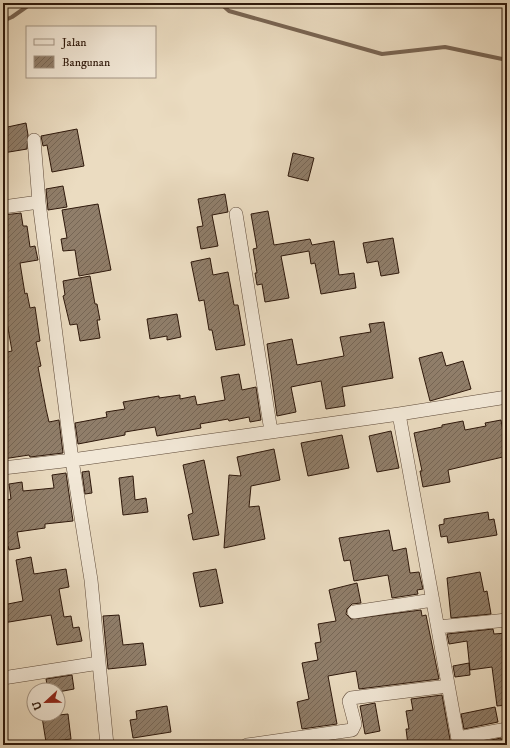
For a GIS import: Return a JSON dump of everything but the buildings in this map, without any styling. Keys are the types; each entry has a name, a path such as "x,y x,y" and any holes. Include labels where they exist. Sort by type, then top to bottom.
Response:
{"street":[{"path":"34,140 39,202 72,460 91,580 107,745"},
{"path":"3,207 39,202"},
{"path":"236,214 271,431"},
{"path":"3,468 72,460 399,414 507,397"},
{"path":"399,414 459,742 507,729"},
{"path":"354,612 434,600"},
{"path":"438,627 507,620"},
{"path":"3,678 99,663"},
{"path":"247,745 352,730 355,724 349,701 351,698 448,686"}],"waterway":[{"path":"3,21 12,17 32,3"},
{"path":"220,3 229,11 382,54 445,47 507,60"}]}
